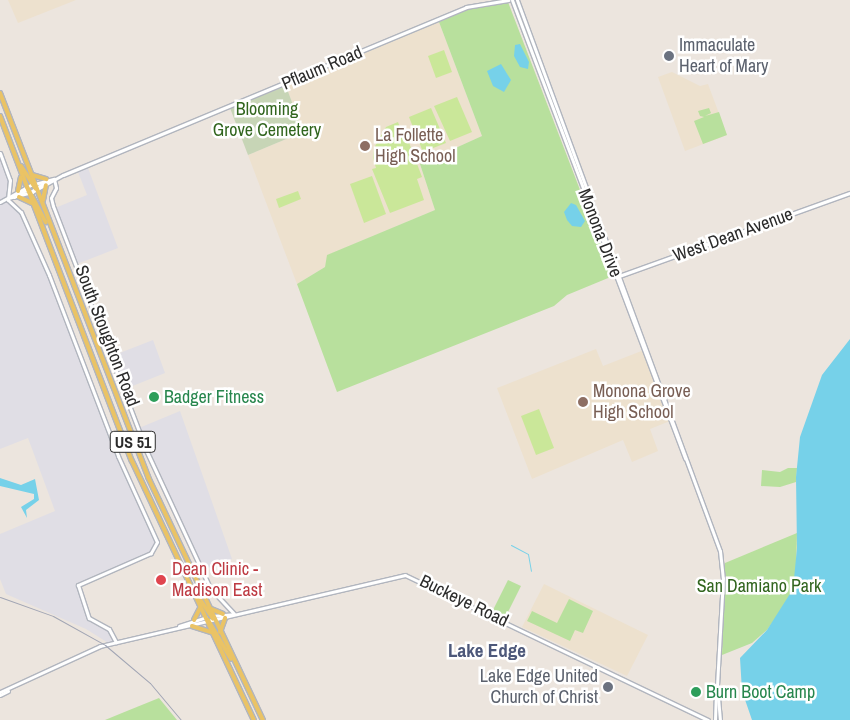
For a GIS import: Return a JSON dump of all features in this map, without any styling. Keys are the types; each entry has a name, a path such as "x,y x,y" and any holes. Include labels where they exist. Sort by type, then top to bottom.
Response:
{"main road":[{"name":"South Stoughton Road","path":"0,93 31,175 33,203 132,461 200,608 220,632 263,720"},
{"name":"South Stoughton Road","path":"0,116 22,172 42,205 148,477 209,608 212,632 254,720"},
{"path":"12,148 54,235"},
{"path":"18,191 22,172"},
{"path":"31,175 46,179"},
{"path":"42,205 42,193 46,185"},
{"path":"19,197 33,203"},
{"path":"174,553 242,678"},
{"path":"194,620 200,608"},
{"path":"209,608 224,616 220,632"},
{"path":"192,626 212,632"}],"street":[{"name":"Monona Drive","path":"510,0 576,159"},
{"name":"Pflaum Road","path":"0,202 18,191 46,185 54,179 466,8 510,0"},
{"name":"Monona Drive","path":"516,0 689,466 722,563 715,720"},
{"path":"0,153 10,180 8,198 54,179 56,188 51,198 52,206 146,450 210,588 234,614"},
{"name":"Pflaum Road","path":"8,198 19,197 46,179 54,179"},
{"name":"West Dean Avenue","path":"619,277 850,193"},
{"name":"South Stoughton Road","path":"8,198 20,212 47,271 156,539 156,548 151,553 78,585 90,618 109,629 116,642"},
{"name":"Buckeye Road","path":"210,619 409,575 708,720"},
{"path":"177,628 194,620 210,619"},
{"path":"0,694 96,648 192,626 210,619"},
{"name":"Monona Drive","path":"717,686 720,720"},
{"path":"702,717 709,717 715,712"}],"shaded area":[{"path":"8,0 76,0 18,23"},
{"name":"La Follette High School","path":"439,22 482,136 420,164 435,210 328,255 325,267 297,284 248,155 303,132 286,86"},
{"path":"672,72 700,86 708,84 727,135 685,151 658,77"},
{"path":"0,153 10,180 8,197 21,212 49,275 118,456 156,539 153,552 78,585 89,618 106,626 116,642 110,644 86,629 6,594 0,579 0,534 55,511 28,438 0,449"},
{"path":"88,168 118,248 77,264 55,208 87,195 78,172"},
{"path":"153,340 165,373 125,389 112,356"},
{"name":"Monona Grove High School","path":"596,349 603,366 644,350 670,421 650,429 658,451 632,462 623,440 532,479 497,388"},
{"path":"180,411 232,559 203,570 139,428"},
{"path":"544,584 648,635 627,676 522,627"}],"green space":[{"path":"508,2 613,276 567,295 554,306 337,392 297,284 325,267 327,255 435,210 420,164 482,136 439,22 479,5"},
{"path":"444,50 452,72 436,78 428,56"},
{"name":"Blooming Grove Cemetery","path":"286,86 303,132 248,155 230,108"},
{"path":"457,97 472,132 450,141 434,106"},
{"path":"431,108 446,143 423,152 409,117"},
{"path":"709,108 711,113 705,116 719,112 727,135 703,144 694,121 704,117 700,116 698,111"},
{"path":"398,122 402,133 405,132 422,177 417,179 424,200 390,213 372,169 376,168 373,158 374,148 386,127"},
{"path":"372,176 386,214 364,223 350,184"},
{"path":"298,191 301,199 279,208 276,199"},
{"path":"539,409 554,448 536,455 521,416"},
{"path":"788,468 797,468 796,482 780,487 761,486 762,470 780,472"},
{"name":"San Damiano Park","path":"797,533 796,574 789,599 767,630 752,643 722,655 725,563"},
{"path":"508,580 521,586 505,618 492,612"},
{"path":"569,599 593,611 583,633 575,630 570,641 527,621 532,611 557,623"},
{"path":"159,698 177,720 105,720 122,713"}],"water":[{"path":"520,44 529,62 528,69 520,67 514,56 515,45"},
{"path":"501,64 511,80 504,92 493,86 487,71"},
{"path":"571,203 576,205 585,221 581,227 572,226 567,220 564,212"},
{"path":"850,339 850,720 752,720 742,691 740,658 767,630 793,589 797,548 796,477 800,437 822,375"},
{"path":"0,478 21,485 35,479 39,500 26,510 27,518 21,507 34,499 34,494 0,486"}],"waterway":[{"path":"511,545 528,554 531,571"}],"railway":[{"path":"0,597 53,616 105,645 150,683 181,720"}],"place":[{"name":"Immaculate Heart of Mary","path":"669,56"},
{"name":"La Follette High School","path":"365,146"},
{"name":"Badger Fitness","path":"154,397"},
{"name":"Monona Grove High School","path":"583,402"},
{"name":"Dean Clinic - Madison East","path":"161,580"},
{"name":"Lake Edge United Church of Christ","path":"608,687"},
{"name":"Burn Boot Camp","path":"696,692"}],"district":[{"name":"Lake Edge","path":"487,651"}]}
